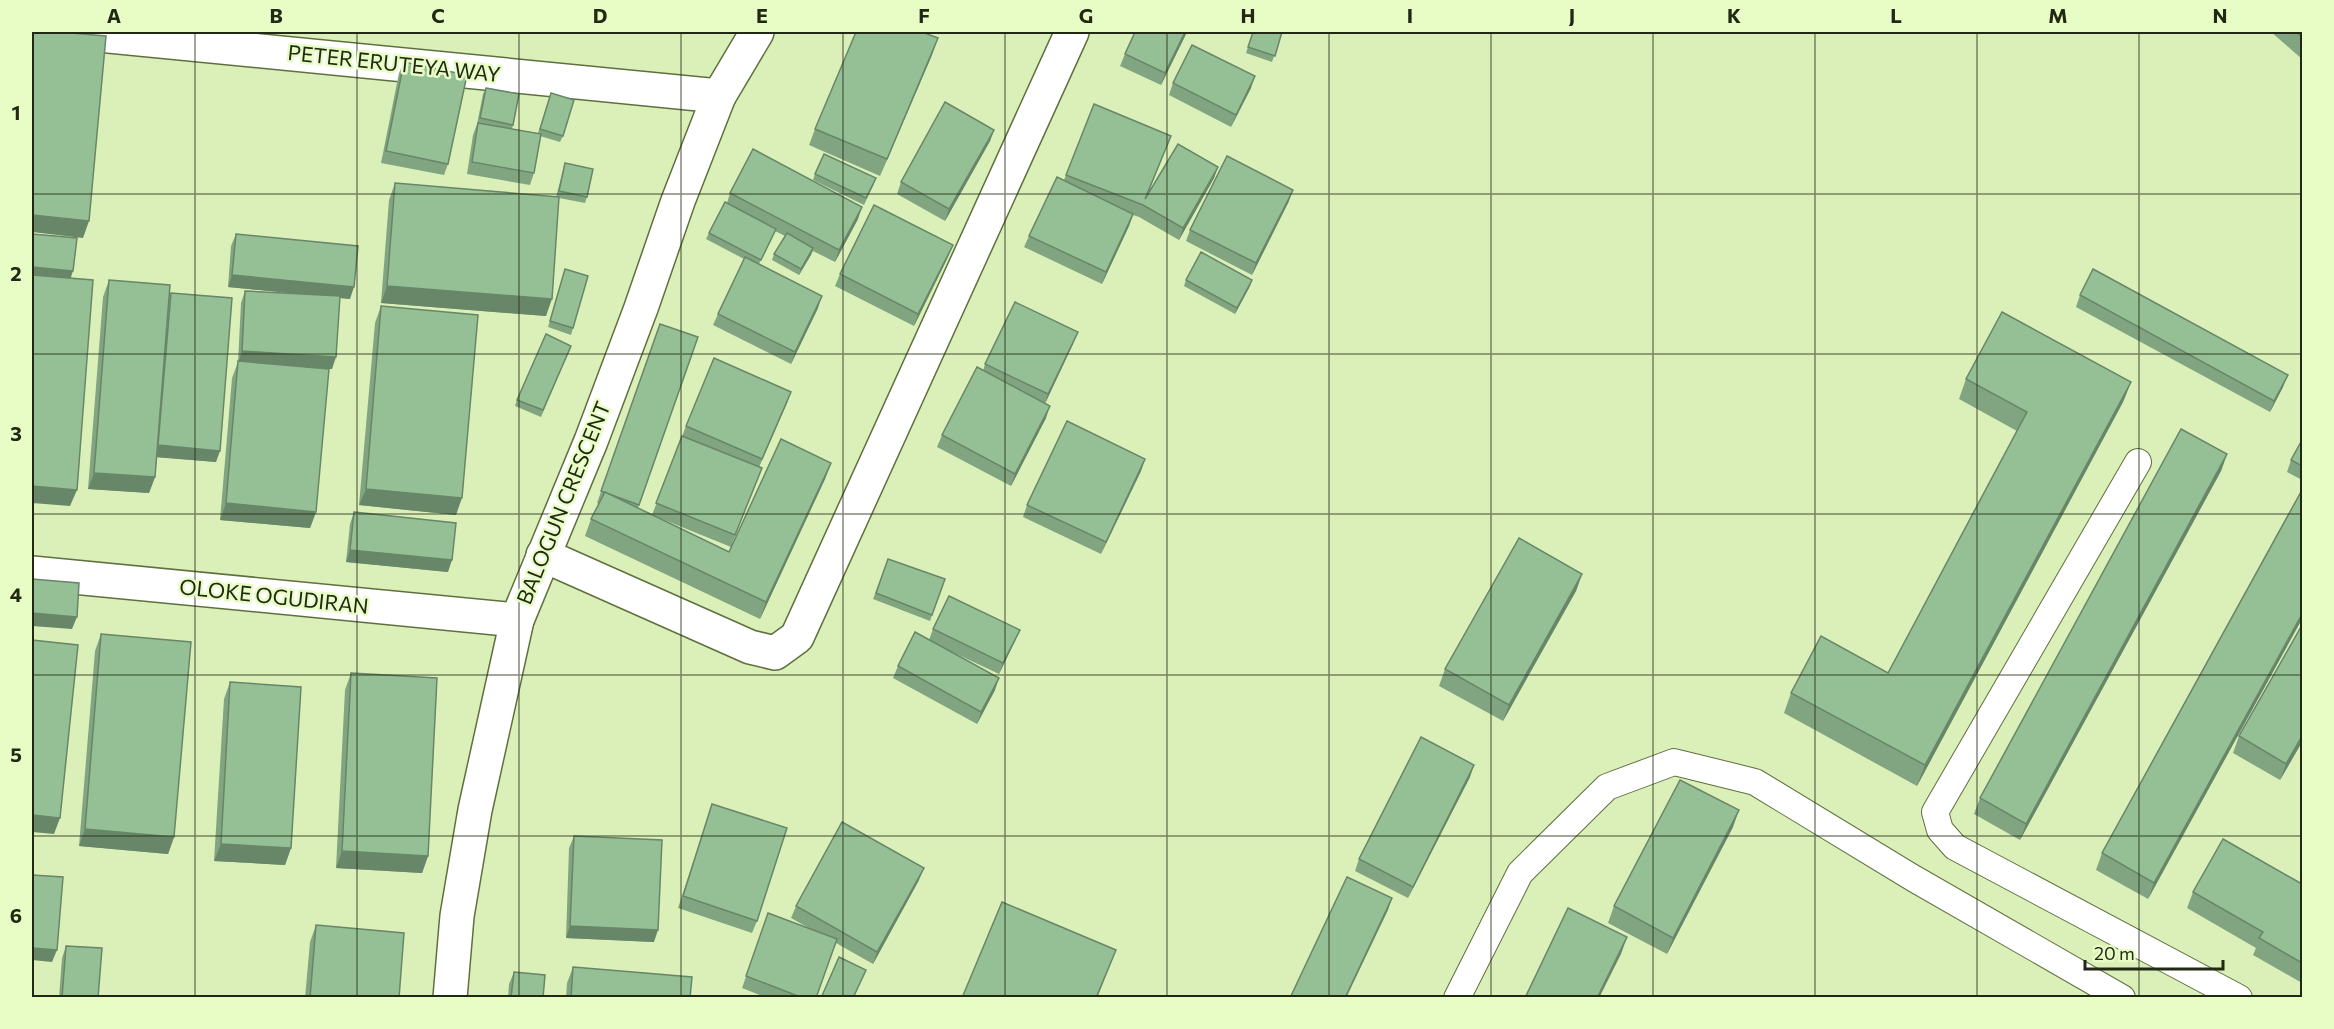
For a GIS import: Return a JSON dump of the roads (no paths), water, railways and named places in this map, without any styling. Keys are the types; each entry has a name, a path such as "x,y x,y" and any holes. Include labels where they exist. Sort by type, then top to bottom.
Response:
{"street":[{"name":"PETER ERUTEYA WAY","path":"68,32 719,96"},
{"name":"BALOGUN CRESCENT","path":"450,998 457,915 475,810 517,620 642,308 678,201 719,96 758,32"},
{"path":"543,555 750,647 775,653 797,637 1072,32"},
{"name":"OLOKE OGUDIRAN","path":"32,573 517,620"}],"lane":[{"path":"2138,462 1935,812 1940,830 1955,847 2239,998"},
{"path":"1457,998 1520,873 1607,787 1674,762 1755,782 1913,878 2122,998"}]}
